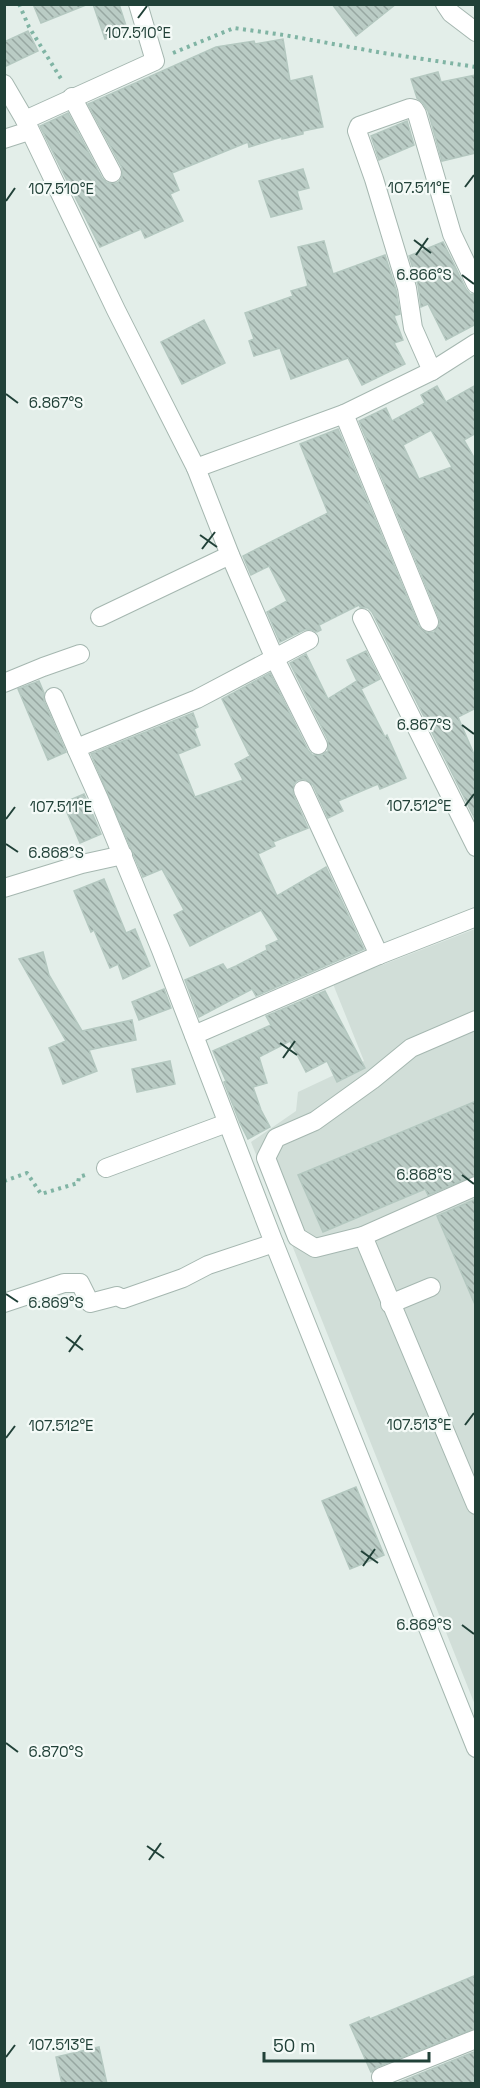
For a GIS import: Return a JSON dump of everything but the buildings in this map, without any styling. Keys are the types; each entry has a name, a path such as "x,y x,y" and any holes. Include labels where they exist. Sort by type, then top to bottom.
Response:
{"street":[{"path":"4,139 72,97 155,60 138,4"},
{"path":"454,7 476,32"},
{"path":"4,84 196,468 230,555 275,659 318,745"},
{"path":"72,97 112,173"},
{"path":"432,371 413,328 407,288 357,131 359,126 410,108 414,109 452,234 476,284"},
{"path":"196,468 344,414 432,371 476,343"},
{"path":"344,414 429,622"},
{"path":"100,617 230,555"},
{"path":"362,618 476,847"},
{"path":"77,750 79,747 149,717 197,699 309,640"},
{"path":"4,683 80,654"},
{"path":"54,697 123,855 274,1242 476,1748"},
{"path":"303,790 379,955"},
{"path":"4,888 82,864 123,855"},
{"path":"194,1035 379,955 476,917"},
{"path":"476,1020 411,1048 372,1080 315,1121 276,1138 266,1158 297,1237 315,1248 363,1236 476,1186"},
{"path":"106,1168 227,1123"},
{"path":"363,1236 476,1505"},
{"path":"4,1303 64,1283 80,1283 90,1303 117,1296 123,1299 274,1242"},
{"path":"390,1304 431,1287"},
{"path":"381,2077 476,2039"}],"path":[{"path":"19,4 29,27 72,97"},
{"path":"155,60 234,28 476,67"},
{"path":"4,1181 27,1173 41,1194 78,1183 79,1177 106,1168"}],"shaded area":[{"path":"475,929 475,1705 251,1142 296,1111 298,1092 364,1061 333,984"}]}
